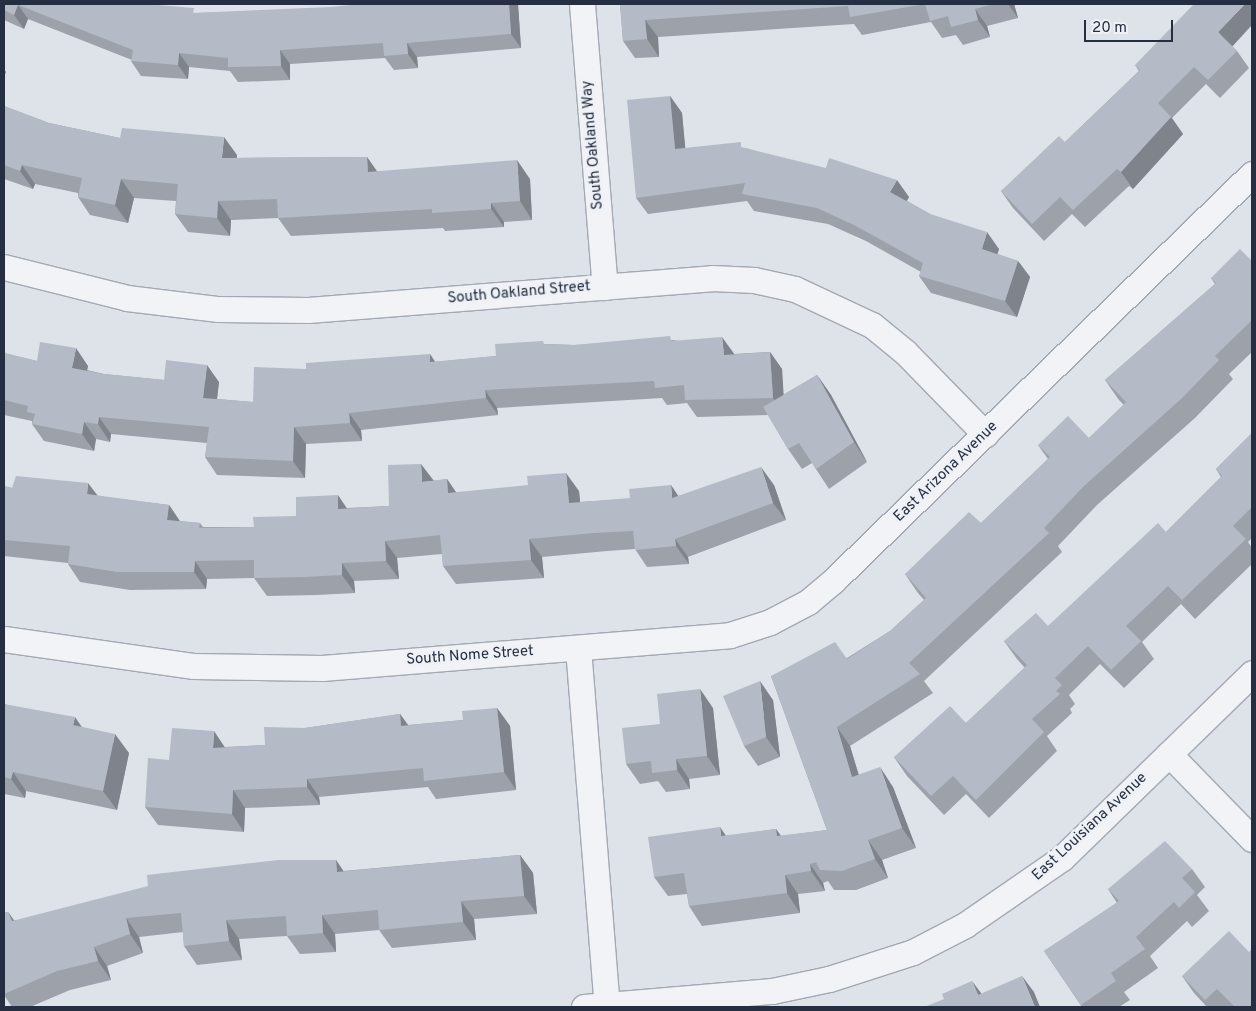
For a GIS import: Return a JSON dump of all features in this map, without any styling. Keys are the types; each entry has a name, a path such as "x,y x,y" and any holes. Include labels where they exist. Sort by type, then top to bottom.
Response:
{"street":[{"name":"South Oakland Way","path":"582,4 605,287"},
{"name":"East Arizona Avenue","path":"578,648 730,635 770,622 808,602 833,581 1252,174"},
{"name":"South Oakland Street","path":"4,267 128,298 218,309 308,310 712,278 795,289 872,325 905,352 985,434"},
{"name":"South Nome Street","path":"4,639 130,660 258,669 578,648"},
{"path":"578,648 599,1007"},
{"name":"East Louisiana Avenue","path":"599,1007 772,990 829,980 913,952 1015,894 1062,858 1252,673"},
{"path":"1169,754 1252,839"}],"building":[{"path":"4,4 145,4 194,8 193,13 360,4 509,4 511,34 407,43 408,54 384,56 383,43 280,50 281,66 228,67 228,58 179,53 178,65 131,61 133,50 18,5 14,15 4,10"},
{"path":"620,4 925,4 850,17 848,6 645,20 647,39 623,41"},
{"path":"925,4 994,4 975,9 978,20 951,27 948,16 930,21"},
{"path":"1194,4 1245,4 1218,32 1237,51 1208,80 1194,67 1158,103 1171,117 1121,172 1117,169 1073,210 1060,197 1032,224 1001,191 1059,136 1065,142 1140,70 1135,65"},
{"path":"670,96 675,149 741,142 741,147 826,168 829,158 897,180 890,192 930,214 987,232 982,249 1018,261 1005,301 919,276 923,263 854,225 817,208 742,194 745,183 636,198 627,100"},
{"path":"4,106 49,123 120,138 122,128 224,137 222,158 367,157 368,172 517,160 520,201 491,203 491,209 432,213 432,209 278,218 277,199 218,201 217,218 175,214 178,184 121,179 115,205 78,197 82,178 22,165 20,171 4,165"},
{"path":"1240,249 1252,261 1252,320 1215,356 1219,360 1181,399 1084,486 1044,528 1049,533 909,663 920,674 837,727 852,777 880,767 902,828 868,840 875,859 842,871 820,870 816,862 810,864 811,871 785,875 787,893 689,906 684,873 654,877 648,837 720,827 721,836 776,829 777,836 827,830 771,676 835,642 847,659 890,631 926,598 905,574 969,512 981,523 1050,457 1038,445 1068,416 1089,438 1126,402 1105,380 1216,283 1211,278"},
{"path":"670,336 671,341 722,337 724,355 770,352 773,398 685,400 684,385 655,388 654,381 485,390 486,398 349,413 350,423 294,427 293,461 205,457 209,427 99,417 98,424 84,422 82,434 32,424 35,414 27,412 28,406 4,400 4,353 37,361 40,342 76,348 72,368 104,374 164,380 166,360 207,365 203,398 253,402 254,367 306,369 306,363 430,354 430,362 496,356 495,344 543,341 544,344 574,345"},
{"path":"817,375 854,442 816,469 799,443 788,449 763,407"},
{"path":"1252,433 1252,507 1233,526 1246,539 1182,600 1168,586 1126,626 1141,641 1111,670 1088,646 1055,678 1062,685 1056,691 1060,694 1032,719 1044,732 976,800 953,776 931,796 894,757 950,706 966,723 1027,665 1004,641 1036,613 1048,626 1158,523 1166,532 1222,476 1216,469"},
{"path":"421,464 422,482 447,479 448,493 528,485 527,476 566,473 569,503 630,498 629,489 671,485 672,498 761,467 773,503 675,539 676,546 635,550 633,531 594,533 529,539 531,560 443,566 440,535 385,541 386,561 342,563 342,575 304,577 254,578 254,560 195,561 194,572 117,572 68,564 70,546 4,540 4,486 12,488 16,476 88,483 87,494 169,505 167,520 200,523 199,528 254,527 253,517 296,516 296,497 338,495 338,509 389,506 388,465"},
{"path":"760,681 766,737 744,746 723,696"},
{"path":"700,689 707,756 676,759 677,770 652,773 651,761 626,764 622,728 660,724 657,694"},
{"path":"4,704 75,717 73,725 115,734 103,791 13,772 11,779 4,777"},
{"path":"497,708 504,772 424,781 423,768 307,779 307,787 233,790 232,814 145,807 148,758 169,760 172,728 214,731 213,748 265,745 264,727 305,728 400,714 401,726 463,720 462,711"},
{"path":"1165,841 1192,869 1182,878 1195,892 1179,908 1174,902 1136,937 1145,949 1111,973 1116,981 1081,1005 1044,951 1119,901 1108,889"},
{"path":"520,855 524,896 461,901 463,922 379,930 378,910 322,915 323,933 287,936 286,916 226,920 229,941 184,946 181,913 126,918 130,934 94,947 98,961 57,971 4,994 4,913 8,912 12,921 148,886 147,875 278,860 336,860 337,872"},
{"path":"1229,931 1249,952 1252,949 1252,1007 1235,1007 1217,989 1205,1000 1182,976"},
{"path":"1022,976 1035,1007 924,1007 944,999 942,994 972,981 978,995"}]}
